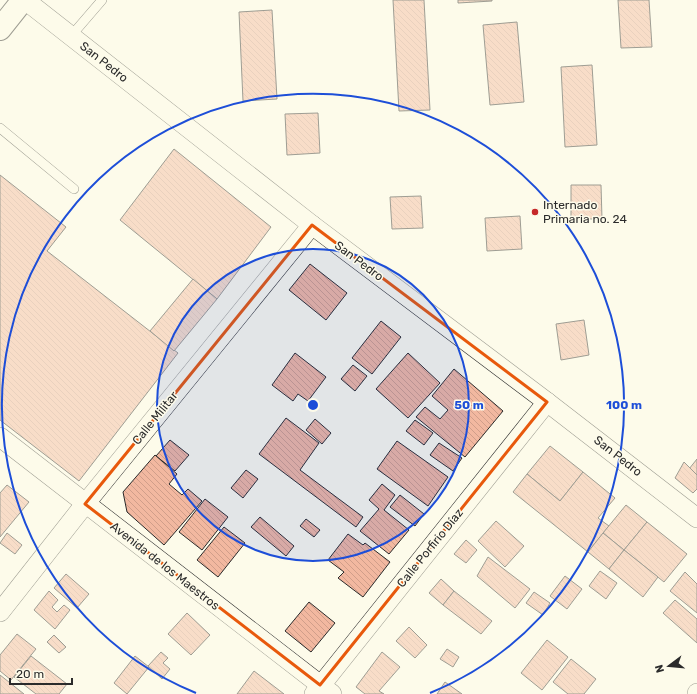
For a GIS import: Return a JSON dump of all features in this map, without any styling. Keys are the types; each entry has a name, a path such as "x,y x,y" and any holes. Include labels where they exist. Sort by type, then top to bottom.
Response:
{"main road":[{"path":"0,29 24,0"}],"street":[{"name":"San Pedro","path":"24,0 312,225 547,402 697,518"},
{"name":"Calle Militar","path":"0,612 85,504 312,225"},
{"name":"Calle Porfirio Díaz","path":"322,691 547,402"},
{"name":"Avenida de los Maestros","path":"0,437 322,691"}],"lane":[{"path":"71,36 102,0"},
{"path":"0,128 74,188"}],"highlighted area":[{"path":"312,225 547,402 320,685 85,504"}],"building":[{"path":"393,0 424,0 430,110 399,111"},
{"path":"458,0 492,0 492,1 458,3"},
{"path":"618,0 649,0 652,47 621,48"},
{"path":"272,10 277,99 243,101 239,12"},
{"path":"517,22 524,102 490,105 483,25"},
{"path":"592,65 597,145 565,147 561,67"},
{"path":"318,113 320,153 287,155 285,114"},
{"path":"174,149 271,227 217,299 120,220"},
{"path":"0,175 66,227 47,251 178,353 79,481 0,420"},
{"path":"571,185 601,185 602,219 571,219"},
{"path":"421,196 423,228 392,229 390,197"},
{"path":"520,216 522,249 487,251 485,218"},
{"path":"310,264 347,293 326,320 289,290"},
{"path":"193,279 217,299 174,351 150,331"},
{"path":"584,320 589,355 561,360 556,324"},
{"path":"381,321 401,337 372,374 352,358"},
{"path":"295,353 326,377 308,401 298,394 293,401 272,385"},
{"path":"408,353 440,383 408,418 376,389"},
{"path":"353,365 367,376 355,391 341,379"},
{"path":"454,369 503,411 465,457 416,417 425,407 440,419 448,410 432,396"},
{"path":"286,418 319,443 300,470 363,517 356,527 259,454"},
{"path":"315,419 331,433 322,444 306,430"},
{"path":"415,420 433,433 424,445 406,431"},
{"path":"170,440 189,455 175,471 156,456"},
{"path":"397,441 448,477 428,506 377,469"},
{"path":"439,443 462,458 453,471 430,455"},
{"path":"550,446 583,472 560,501 527,474"},
{"path":"155,455 177,474 169,484 182,495 188,489 202,501 164,545 127,512 123,492"},
{"path":"697,459 697,476 689,469"},
{"path":"684,462 697,475 697,489 693,493 675,478"},
{"path":"246,470 258,479 243,498 231,488"},
{"path":"583,472 615,498 598,518 609,526 588,552 513,492 527,474 560,501"},
{"path":"382,484 395,495 384,510 409,530 389,554 360,531 379,509 369,500"},
{"path":"7,485 29,502 0,537 0,493"},
{"path":"400,495 424,514 415,526 390,507"},
{"path":"205,499 228,517 202,550 179,532"},
{"path":"626,505 647,522 624,550 603,533"},
{"path":"260,517 294,546 286,556 251,527"},
{"path":"306,519 320,530 314,537 300,526"},
{"path":"496,521 524,546 505,567 478,541"},
{"path":"647,522 687,554 664,582 624,550"},
{"path":"224,527 245,543 218,577 197,560"},
{"path":"7,533 22,545 15,554 0,543"},
{"path":"603,533 624,550 609,569 588,552"},
{"path":"348,534 363,545 365,543 390,562 363,597 338,578 344,572 328,560"},
{"path":"466,540 477,550 466,563 454,554"},
{"path":"624,550 658,577 643,597 609,569"},
{"path":"488,557 530,589 515,608 477,576"},
{"path":"600,571 617,583 606,599 589,586"},
{"path":"685,572 697,584 697,613 670,591"},
{"path":"66,574 89,594 77,608 54,588"},
{"path":"565,576 582,589 567,609 550,596"},
{"path":"441,579 454,591 443,605 429,593"},
{"path":"49,591 58,600 52,607 57,612 64,605 70,610 55,629 34,610"},
{"path":"454,591 492,621 481,634 443,605"},
{"path":"534,592 550,603 543,615 526,603"},
{"path":"675,600 697,619 697,643 663,613"},
{"path":"309,602 335,623 311,652 285,631"},
{"path":"187,613 210,635 191,655 168,634"},
{"path":"409,627 427,645 415,658 396,641"},
{"path":"17,634 36,649 11,680 0,671 0,655"},
{"path":"54,635 66,647 59,653 47,642"},
{"path":"547,640 568,657 542,690 521,673"},
{"path":"447,649 459,657 453,667 440,659"},
{"path":"161,652 168,658 163,663 170,669 162,679 148,666"},
{"path":"382,652 400,667 379,691 384,694 365,694 356,687"},
{"path":"31,656 67,684 59,694 36,694 14,677"},
{"path":"135,656 149,667 127,694 114,683"},
{"path":"571,659 596,679 584,694 568,694 553,682"},
{"path":"254,671 284,694 237,694"},
{"path":"0,675 24,694 0,694"},
{"path":"445,682 462,694 437,694"}],"place":[{"name":"Internado Primaria no. 24","path":"535,212"}]}
